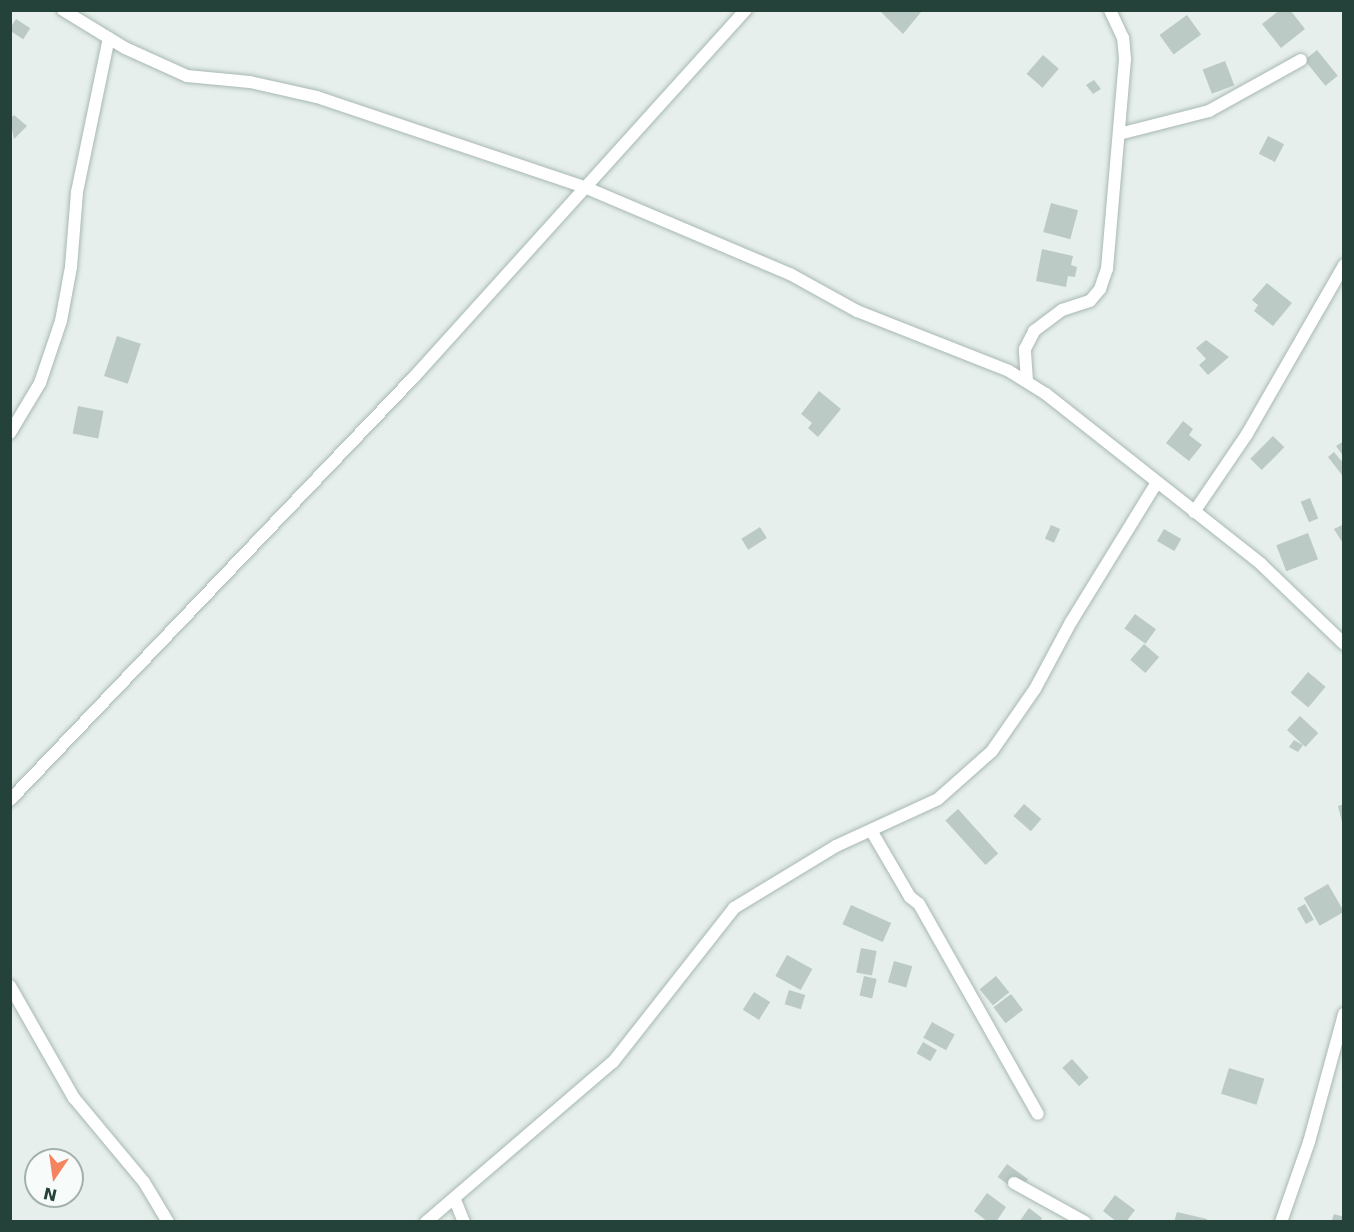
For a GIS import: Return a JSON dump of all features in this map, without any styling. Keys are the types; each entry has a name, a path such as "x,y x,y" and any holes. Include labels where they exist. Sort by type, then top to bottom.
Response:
{"street":[{"path":"63,10 109,38 187,76 250,82 317,97 587,188 790,273 857,311 1027,381 1261,564 1344,644"},
{"path":"10,800 414,377 746,10"},
{"path":"1027,381 1025,349 1034,331 1062,310 1090,301 1100,289 1107,269 1125,60 1123,38 1110,10"},
{"path":"10,433 40,382 61,321 71,267 77,192 109,38"},
{"path":"1119,134 1209,111 1301,60"},
{"path":"1194,512 1247,434 1344,265"},
{"path":"426,1221 455,1200 584,1089 628,1046 734,908 836,846 872,832 938,799 992,751 1035,689 1071,622 1156,484"},
{"path":"872,832 910,897 919,904 1038,1114"},
{"path":"10,987 74,1098 144,1182 168,1221"},
{"path":"1281,1221 1309,1142 1344,1014"},
{"path":"1014,1183 1085,1221"},
{"path":"455,1200 464,1221"}],"building":[{"path":"879,10 919,10 921,12 903,34"},
{"path":"1280,10 1290,10 1305,29 1281,48 1262,24"},
{"path":"1187,15 1201,34 1174,54 1159,35"},
{"path":"16,19 30,28 23,39 10,31"},
{"path":"1317,50 1338,76 1325,86 1305,60"},
{"path":"1043,55 1059,69 1042,88 1027,74"},
{"path":"1225,61 1234,85 1212,94 1203,70"},
{"path":"1094,80 1101,89 1093,94 1086,85"},
{"path":"14,115 27,126 14,139 10,119"},
{"path":"1268,136 1284,144 1275,162 1259,154"},
{"path":"1051,203 1078,210 1070,239 1043,232"},
{"path":"1042,249 1073,256 1071,265 1077,267 1075,277 1068,276 1066,287 1036,281"},
{"path":"1267,283 1292,303 1273,326 1254,311 1258,305 1252,300"},
{"path":"117,336 141,344 128,384 104,376"},
{"path":"1206,340 1229,357 1208,375 1199,365 1206,359 1196,348"},
{"path":"819,391 841,409 818,437 808,428 812,423 801,414"},
{"path":"78,406 104,411 98,438 73,433"},
{"path":"1183,421 1193,429 1189,435 1202,445 1189,461 1166,443"},
{"path":"1273,436 1284,447 1262,470 1250,459"},
{"path":"1344,441 1344,457 1336,446"},
{"path":"1334,452 1344,464 1342,475 1328,457"},
{"path":"1310,498 1318,518 1309,522 1301,502"},
{"path":"1344,524 1344,545 1334,529"},
{"path":"1051,525 1060,529 1054,543 1045,539"},
{"path":"760,527 767,538 748,550 741,539"},
{"path":"1164,529 1181,539 1174,551 1157,541"},
{"path":"1308,533 1318,559 1286,571 1276,545"},
{"path":"1135,614 1156,629 1145,644 1124,629"},
{"path":"1144,644 1159,657 1145,673 1130,660"},
{"path":"1308,672 1326,687 1308,707 1291,693"},
{"path":"1300,716 1318,733 1305,747 1287,730"},
{"path":"1294,740 1303,745 1298,752 1289,747"},
{"path":"1024,804 1041,819 1031,831 1014,816"},
{"path":"1344,804 1344,826 1343,826 1338,806"},
{"path":"958,809 998,854 986,865 945,820"},
{"path":"1328,884 1344,912 1320,926 1304,898"},
{"path":"1305,904 1314,920 1306,924 1297,908"},
{"path":"851,905 891,923 883,942 842,924"},
{"path":"861,948 877,951 872,976 856,973"},
{"path":"787,955 812,969 801,990 775,976"},
{"path":"894,961 912,966 906,987 888,982"},
{"path":"864,976 877,979 872,998 860,995"},
{"path":"996,976 1009,992 993,1006 980,989"},
{"path":"789,990 805,995 801,1009 785,1004"},
{"path":"754,992 770,1002 759,1020 743,1010"},
{"path":"1011,994 1023,1010 1005,1023 993,1007"},
{"path":"932,1022 955,1035 946,1050 923,1038"},
{"path":"923,1042 937,1050 930,1061 916,1053"},
{"path":"1072,1059 1089,1078 1079,1086 1062,1068"},
{"path":"1229,1068 1264,1079 1256,1105 1221,1094"},
{"path":"1007,1164 1028,1179 1019,1192 998,1177"},
{"path":"987,1193 1006,1207 996,1222 988,1222 974,1211"},
{"path":"1115,1195 1135,1210 1126,1222 1117,1222 1103,1211"},
{"path":"1029,1208 1042,1218 1040,1222 1019,1222"},
{"path":"1177,1212 1207,1219 1206,1222 1174,1222"},
{"path":"1334,1214 1344,1217 1344,1222 1331,1222"}]}
